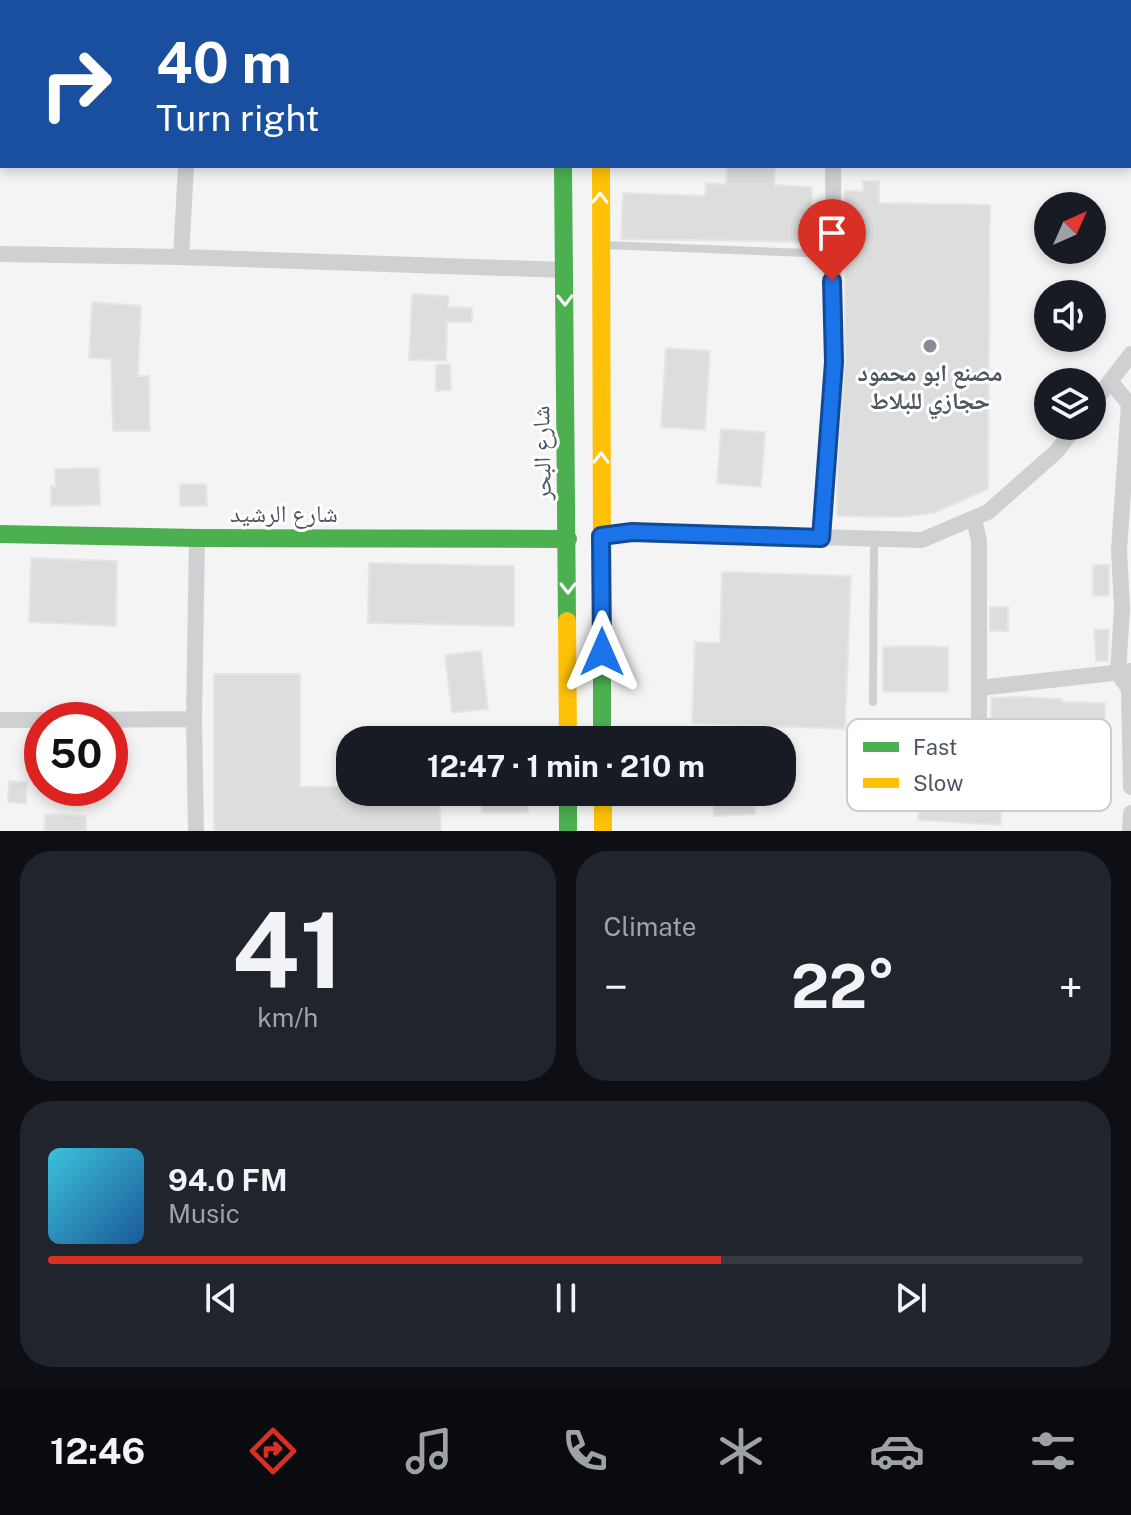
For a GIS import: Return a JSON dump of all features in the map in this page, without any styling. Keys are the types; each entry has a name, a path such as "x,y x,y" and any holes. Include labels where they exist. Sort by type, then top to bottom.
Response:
{"main road":[{"name":"شارع البحر","path":"563,168 568,726"},
{"path":"601,168 602,726"},
{"name":"شارع الرشيد","path":"0,534 568,539"},
{"path":"568,806 568,831"},
{"path":"603,806 603,831"}],"street":[{"path":"181,257 186,168"},
{"path":"821,538 834,362 833,168"},
{"path":"0,254 564,270"},
{"path":"1106,386 1131,354"},
{"path":"1110,381 1129,404 1119,550 1124,672 1129,689 1131,787"},
{"path":"601,536 632,532 922,540 988,512 1065,440"},
{"path":"974,519 979,541 979,719"},
{"path":"196,831 197,538"},
{"path":"979,688 1124,672"},
{"path":"128,720 194,719"},
{"path":"0,720 24,720"},
{"path":"1130,831 1131,813"}],"lane":[{"path":"600,245 832,254"},
{"path":"873,702 874,539"}],"building":[{"path":"727,168 775,168 774,185 812,187 810,242 621,239 623,193 705,196 706,183 726,184"},
{"path":"863,181 879,181 879,203 990,205 988,489 934,513 902,517 837,516 837,467 845,362 845,191 863,191"},
{"path":"412,294 449,296 448,307 472,308 472,322 447,322 446,361 409,360"},
{"path":"92,302 141,306 138,376 149,376 150,431 113,431 111,359 89,358"},
{"path":"666,348 710,351 705,430 661,427"},
{"path":"450,364 451,390 436,391 436,365"},
{"path":"721,429 765,432 761,487 717,483"},
{"path":"99,468 100,505 51,506 55,469"},
{"path":"180,484 206,484 207,506 180,506"},
{"path":"31,558 117,561 116,626 29,622"},
{"path":"369,563 514,566 514,626 368,623"},
{"path":"1093,565 1109,565 1109,596 1093,596"},
{"path":"722,572 851,576 845,729 692,723 695,642 720,643"},
{"path":"990,607 1008,607 1008,631 990,631"},
{"path":"1109,629 1108,661 1096,661 1094,630"},
{"path":"883,647 948,647 948,692 883,692"},
{"path":"481,651 488,709 452,713 445,655"},
{"path":"214,674 300,674 300,787 336,786 336,806 440,806 441,831 214,831"},
{"path":"991,698 1105,703 1105,719 991,719"},
{"path":"9,781 24,782 24,804 8,802"},
{"path":"482,806 528,806 528,812 482,813"},
{"path":"714,806 755,806 755,814 714,816"},
{"path":"918,811 1001,811 1001,825 918,820"},
{"path":"45,814 86,816 86,831 44,831"}],"traffic: fast":[{"path":"563,168 567,621"},
{"path":"0,534 568,539"},
{"path":"602,570 602,726"},
{"path":"568,806 568,831"}],"traffic: slow":[{"path":"601,168 602,570"},
{"path":"567,621 568,726"},
{"path":"603,806 603,831"}],"place":[{"name":"مصنع ابو محمود حجازي للبلاط","path":"930,346"}],"route":[{"path":"602,652 601,536 632,532 821,538 834,362 832,281"}]}
